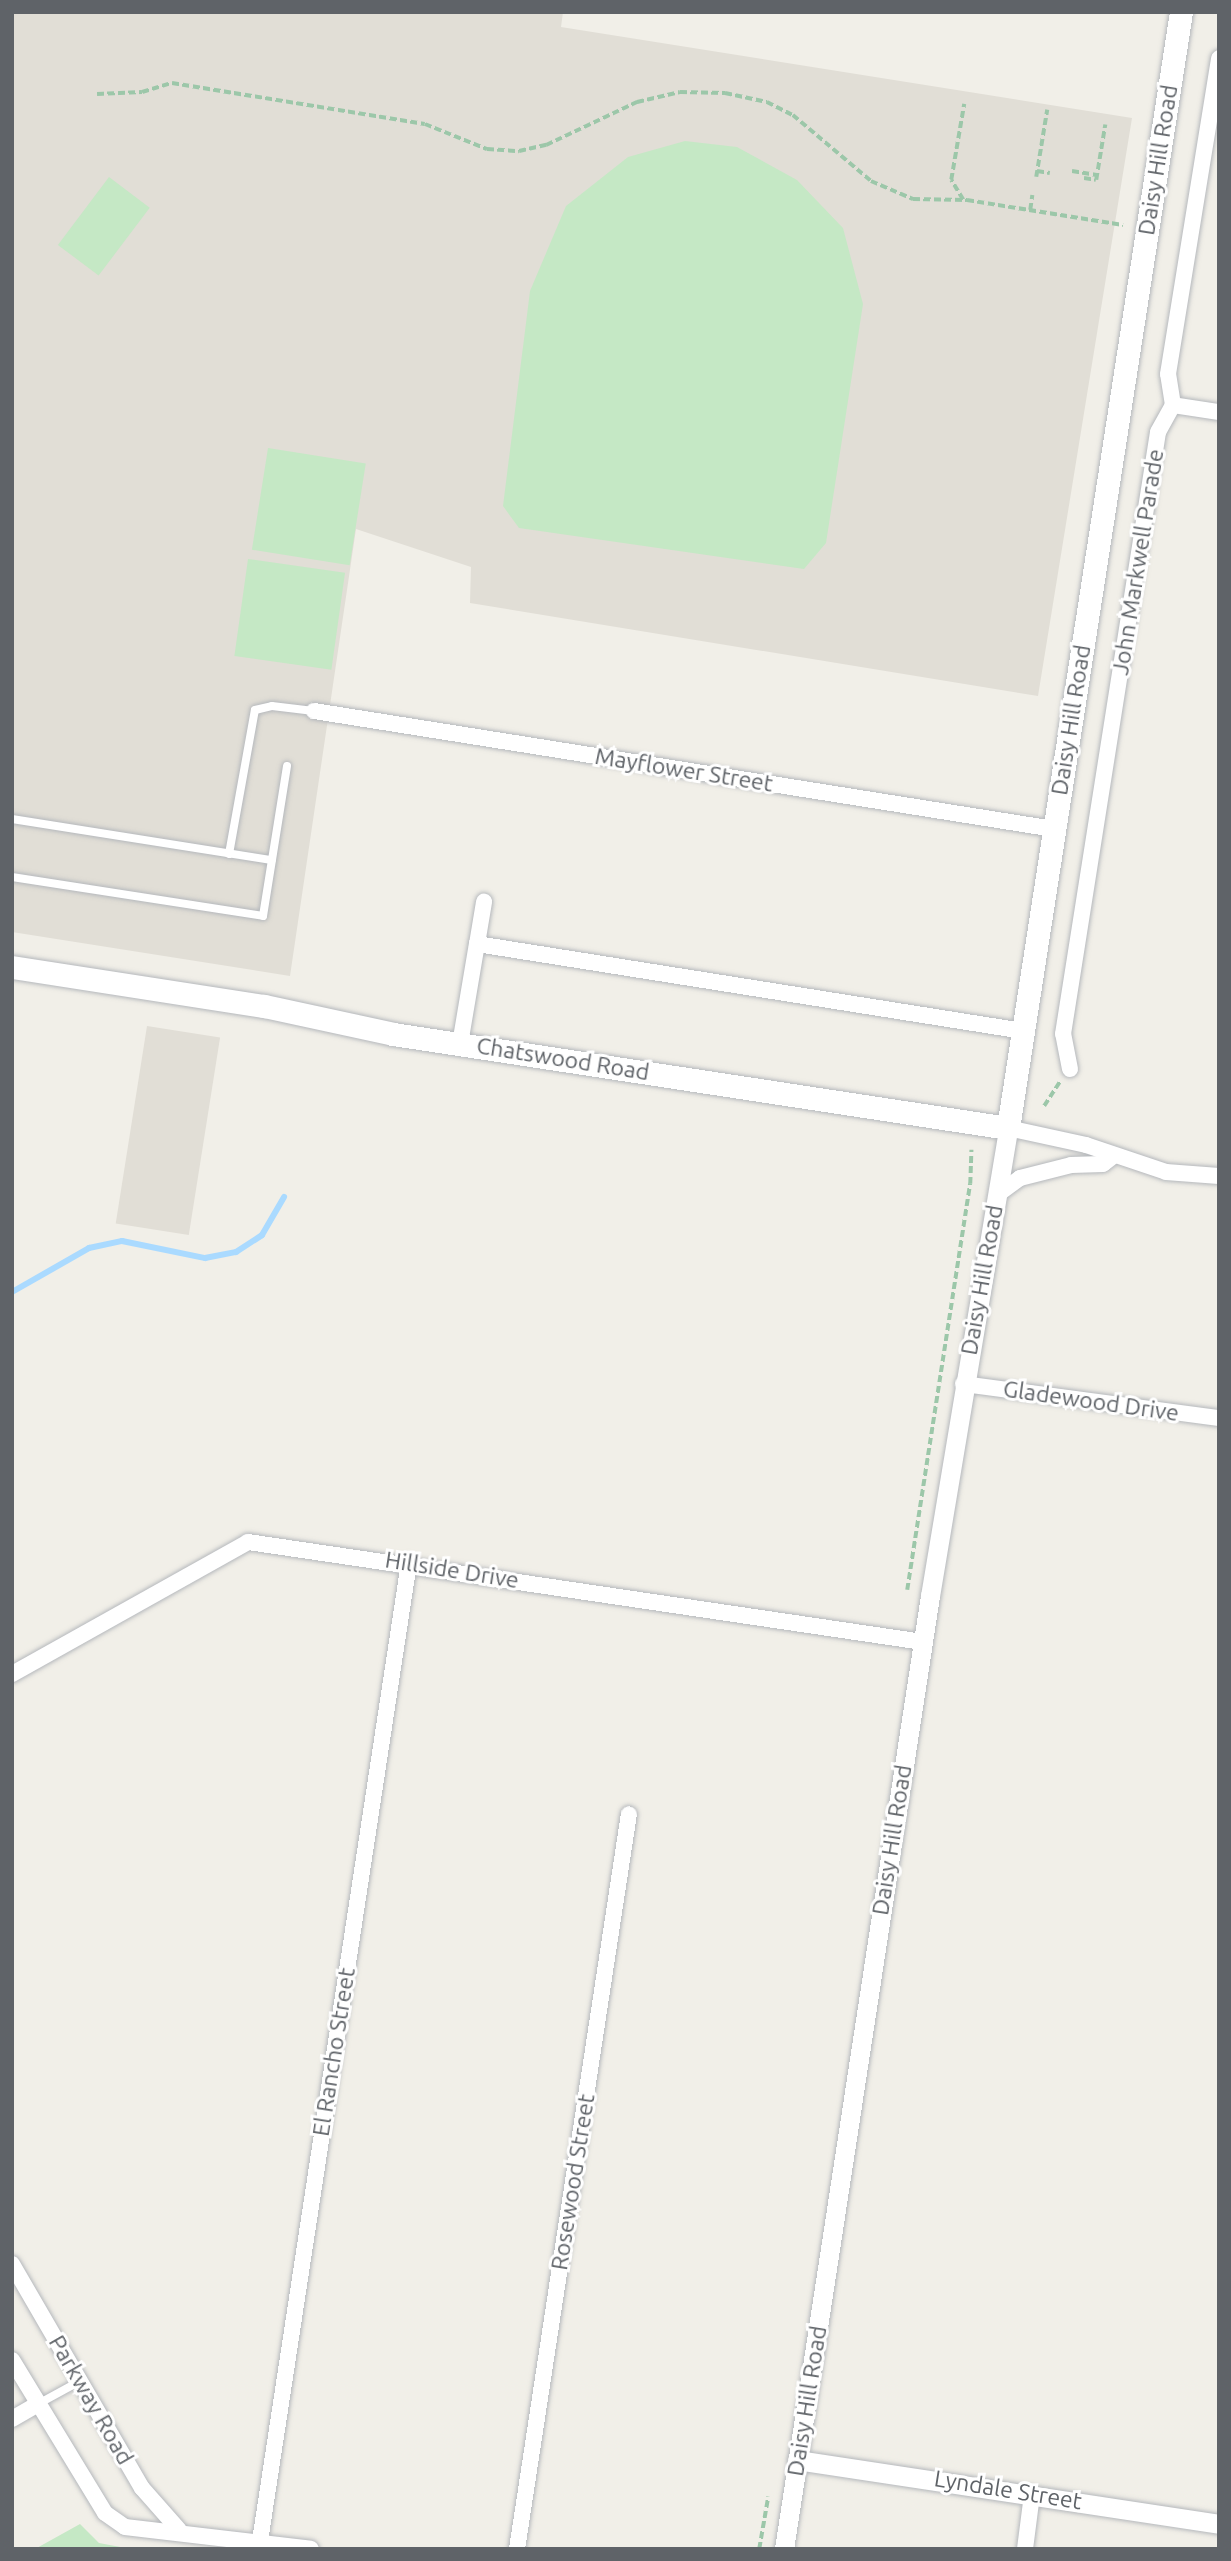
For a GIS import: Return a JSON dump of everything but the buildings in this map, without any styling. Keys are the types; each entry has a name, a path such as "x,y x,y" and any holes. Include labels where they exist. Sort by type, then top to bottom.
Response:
{"main road":[{"name":"Daisy Hill Road","path":"1008,1128 1181,12"},
{"name":"Chatswood Road","path":"12,968 264,1006 460,1044 1008,1128"}],"street":[{"path":"1219,58 1168,374 1173,405 1219,412"},
{"name":"John Markwell Parade","path":"1070,1069 1063,1034 1067,1007 1158,432 1173,405"},
{"name":"Mayflower Street","path":"314,711 1054,829"},
{"path":"460,1044 484,902"},
{"path":"477,944 1023,1031"},
{"name":"Chatswood Road","path":"1008,1128 1086,1145 1112,1157 1166,1172 1219,1176"},
{"name":"Daisy Hill Road","path":"784,2549 923,1642 1008,1128"},
{"name":"Chatswood Road","path":"998,1194 1020,1178 1071,1165 1103,1164 1112,1157"},
{"name":"Gladewood Drive","path":"964,1384 1219,1418"},
{"name":"Hillside Drive","path":"12,1674 248,1542 409,1563 923,1642"},
{"name":"El Rancho Street","path":"260,2541 409,1563"},
{"name":"Rosewood Street","path":"517,2549 629,1814"},
{"name":"Parkway Road","path":"12,2264 142,2488 178,2530"},
{"name":"Parkway Road","path":"12,2360 105,2513 137,2530 178,2530 311,2549"},
{"path":"12,2418 37,2404"},
{"name":"Lyndale Street","path":"797,2460 1219,2524"},
{"path":"1025,2549 1032,2494"}],"lane":[{"path":"229,854 255,710 272,706 314,711"},
{"path":"12,877 263,916 287,766"},
{"path":"12,819 272,860"},
{"path":"37,2404 80,2381"}],"path":[{"path":"97,93 142,92 172,83 425,124 487,149 519,151 546,145 637,102 680,92 725,93 767,102 793,115 871,181 913,199 963,200 1123,225"},
{"path":"963,200 951,180 964,104"},
{"path":"1036,177 1047,110"},
{"path":"1084,178 1096,180 1105,125"},
{"path":"1037,171 1050,173"},
{"path":"1072,171 1097,175"},
{"path":"1030,210 1032,195"},
{"path":"1044,1106 1070,1069"},
{"path":"907,1590 970,1184 971,1150"},
{"path":"759,2549 768,2497"}],"shaded area":[{"path":"12,12 563,12 561,27 1132,118 1038,696 470,603 471,567 356,529 290,976 12,932"},
{"path":"147,1026 220,1038 189,1235 116,1224"}],"green space":[{"path":"685,141 737,147 797,180 843,228 863,304 826,543 804,569 519,528 503,506 530,291 566,206 628,157"},
{"path":"109,177 150,208 99,276 58,245"},
{"path":"268,448 366,463 350,565 252,550"},
{"path":"248,559 345,573 331,670 234,656"},
{"path":"80,2524 99,2543 131,2549 35,2549"}],"waterway":[{"path":"12,1292 89,1248 122,1241 205,1258 236,1252 262,1235 284,1197"}]}
